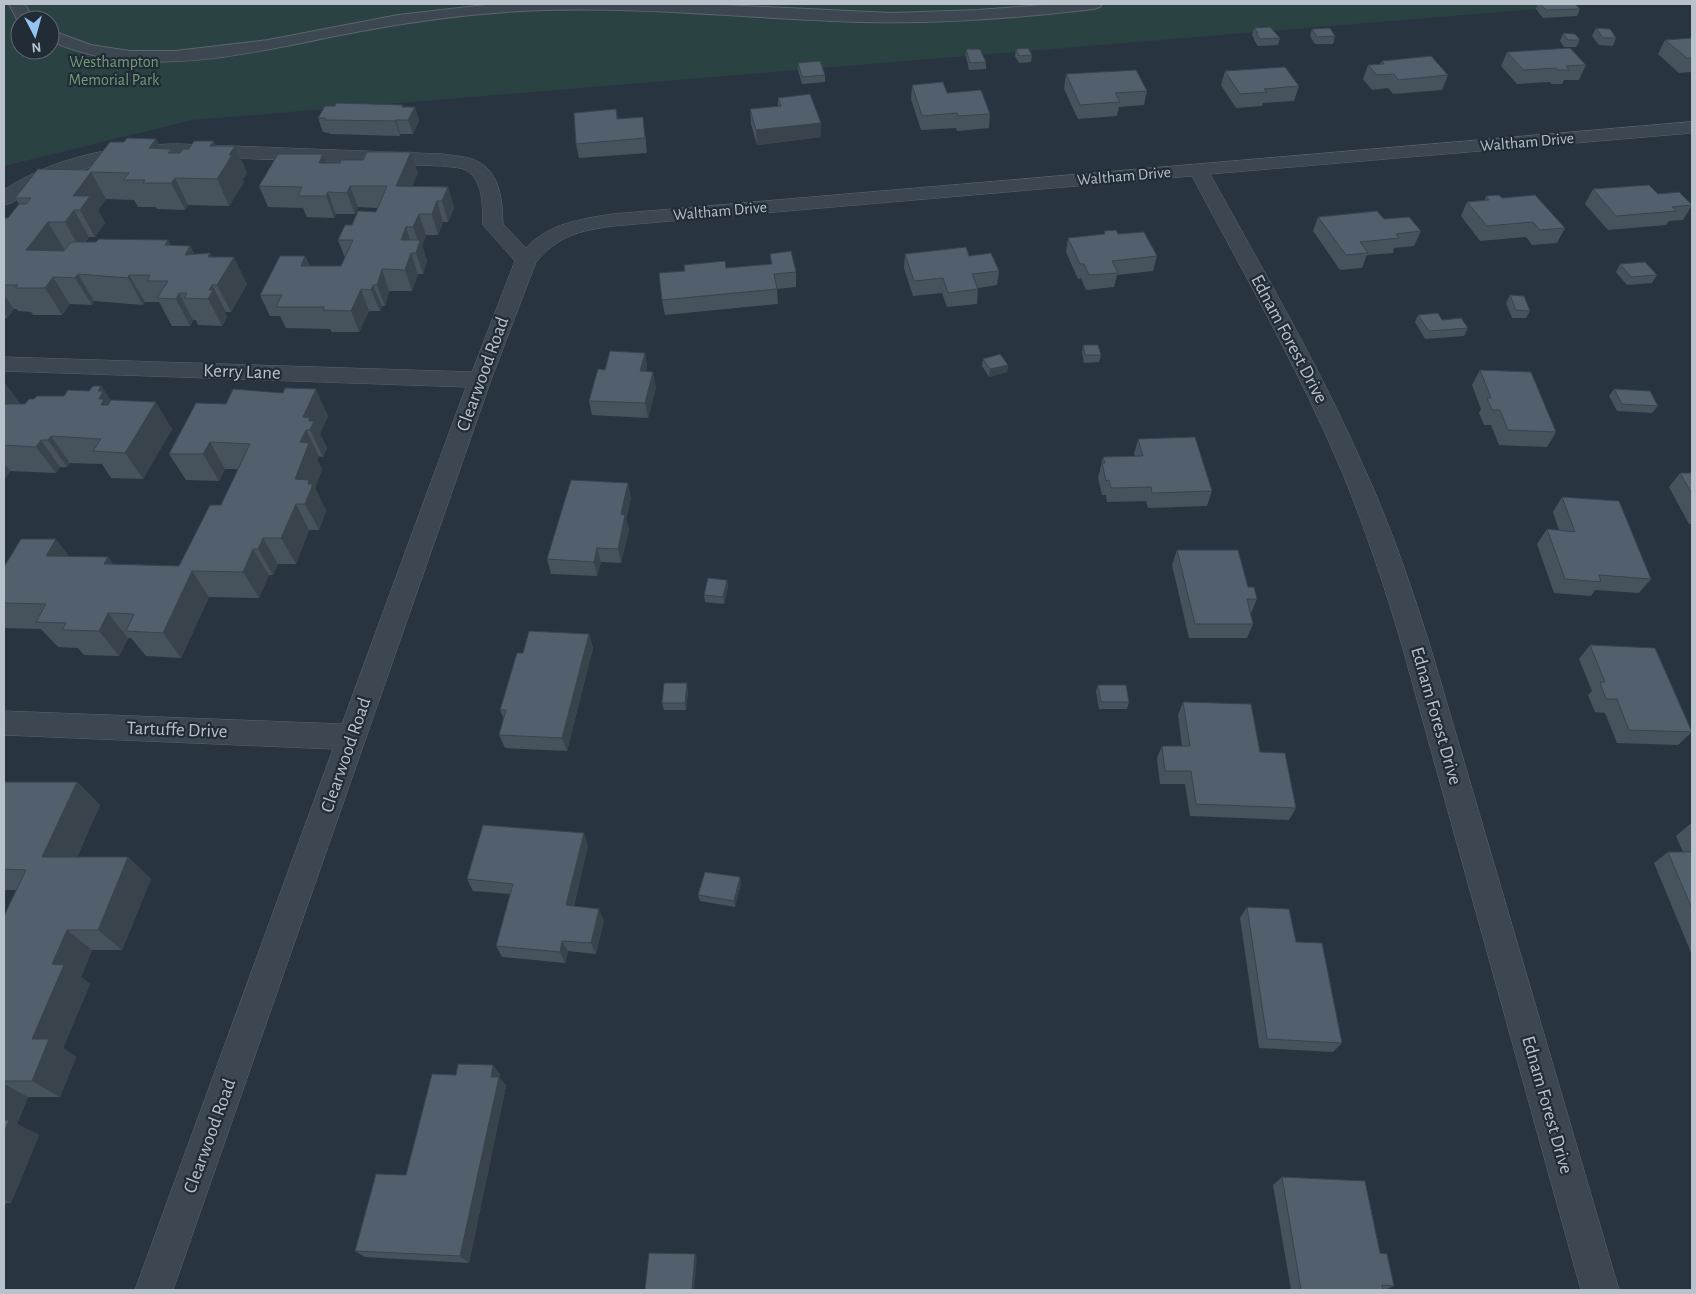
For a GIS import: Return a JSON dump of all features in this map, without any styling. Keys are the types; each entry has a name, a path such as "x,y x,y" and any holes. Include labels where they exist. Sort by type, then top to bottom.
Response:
{"street":[{"name":"Waltham Drive","path":"557,232 571,226 614,220 1692,127"},
{"path":"4,199 38,180 63,170 100,158 138,151 180,150 344,158 442,160 471,165 487,179 494,225 526,260"},
{"name":"Ednam Forest Drive","path":"1198,170 1306,368 1342,443 1374,520 1409,623 1510,973 1551,1126 1600,1290"},
{"name":"Clearwood Road","path":"154,1290 480,380 526,260 537,246 557,232"},
{"name":"Kerry Lane","path":"4,364 480,380"},
{"name":"Tartuffe Drive","path":"4,723 351,738"}],"lane":[{"path":"60,40 67,44 124,55 156,57 195,55 398,20 516,7 592,4 863,17 932,17 1040,11 1094,4"}],"green space":[{"name":"Westhampton Memorial Park","path":"4,4 1597,4 192,120 4,166"}],"building":[{"path":"1540,4 1575,4 1580,9 1546,10"},
{"path":"1270,27 1280,38 1260,39 1254,28"},
{"path":"1330,28 1335,36 1317,37 1312,29"},
{"path":"1596,28 1610,29 1616,38 1603,38"},
{"path":"1563,33 1575,34 1580,40 1568,40"},
{"path":"1692,38 1692,58 1687,58 1665,40"},
{"path":"1028,48 1032,55 1019,56 1016,49"},
{"path":"1570,48 1586,65 1566,66 1569,70 1558,70 1556,68 1523,70 1507,52"},
{"path":"966,49 980,49 986,62 970,63"},
{"path":"1431,56 1448,75 1398,80 1394,74 1377,75 1368,65 1384,64 1382,61"},
{"path":"820,61 825,75 802,77 798,63"},
{"path":"1285,67 1299,86 1264,89 1267,92 1240,94 1225,71"},
{"path":"1136,70 1147,91 1115,93 1120,102 1080,105 1066,74"},
{"path":"943,82 947,93 981,90 990,114 958,116 957,113 922,116 912,85"},
{"path":"810,94 821,123 756,130 750,109 781,106 778,98"},
{"path":"336,103 415,107 408,120 324,120 326,118 318,118 325,106 335,106"},
{"path":"616,109 617,119 643,117 645,138 576,144 574,113"},
{"path":"127,138 156,139 149,148 171,149 168,153 180,153 183,149 189,149 194,141 214,141 210,146 235,146 229,155 232,155 217,179 175,178 171,183 143,183 145,180 123,180 129,173 91,172 73,196 90,196 80,210 74,210 65,222 48,222 26,250 64,251 71,242 96,242 99,239 168,240 165,245 190,246 185,255 210,253 208,257 234,257 217,285 212,285 209,290 213,290 208,299 184,298 187,293 179,293 176,299 157,298 168,281 147,281 150,275 129,275 128,278 78,274 75,278 53,277 45,288 15,288 18,285 4,285 4,218 8,218 19,204 26,204 31,198 15,198 38,169 88,170 110,142 124,142"},
{"path":"367,152 411,152 396,186 448,187 442,201 437,201 432,214 419,214 413,227 406,227 401,240 420,240 416,253 411,253 405,270 382,269 377,285 373,285 371,290 361,289 351,311 323,310 324,307 276,307 282,295 260,295 280,256 305,256 301,266 341,266 353,240 338,240 345,225 352,225 358,211 376,212 387,186 350,186 347,193 328,192 326,196 298,196 302,187 259,186 278,154 323,154 319,163 340,163 341,160 363,160"},
{"path":"1649,185 1658,194 1679,192 1692,205 1672,207 1676,211 1616,216 1593,189"},
{"path":"1499,195 1502,198 1535,195 1565,228 1540,230 1533,222 1487,226 1467,202 1489,200 1486,196"},
{"path":"1377,211 1384,219 1409,217 1421,231 1396,234 1399,238 1360,242 1368,253 1346,255 1318,217"},
{"path":"1116,230 1118,234 1144,232 1157,256 1112,261 1118,273 1089,275 1084,264 1080,264 1068,238 1105,234 1104,231"},
{"path":"966,247 969,256 991,253 999,271 972,274 978,289 948,293 943,278 914,281 905,254"},
{"path":"791,251 796,272 774,274 777,289 662,300 659,273 685,271 684,265 725,261 726,268 772,264 770,254"},
{"path":"1645,262 1657,275 1631,277 1620,264"},
{"path":"1510,295 1524,296 1530,311 1516,310"},
{"path":"1438,313 1442,320 1461,318 1468,328 1429,331 1418,315"},
{"path":"1083,345 1098,345 1101,355 1085,355"},
{"path":"610,351 645,353 640,371 653,372 645,403 589,401 598,369 605,370"},
{"path":"1000,354 1008,365 990,369 983,359"},
{"path":"1480,370 1531,372 1556,432 1508,430 1500,410 1492,410 1487,398 1491,398"},
{"path":"93,386 101,386 98,391 103,391 99,399 104,399 101,405 108,405 111,400 156,402 125,453 93,451 101,439 51,436 48,440 41,440 36,447 4,445 5,404 25,404 29,399 34,399 37,396 64,396 68,390 89,391"},
{"path":"285,388 316,389 303,417 310,418 309,421 314,421 310,430 306,430 300,442 309,443 295,479 309,480 308,484 313,484 305,504 296,504 281,538 263,538 258,549 253,549 243,572 192,571 163,633 126,631 134,614 108,613 99,631 62,630 66,623 36,622 46,604 4,603 4,567 21,539 56,539 46,556 108,557 104,564 179,566 210,505 221,505 250,444 210,442 203,454 169,454 196,403 226,404 233,389 283,393"},
{"path":"1614,389 1650,391 1658,406 1622,404"},
{"path":"1195,437 1212,491 1152,493 1151,487 1111,488 1109,480 1106,481 1102,463 1105,463 1103,457 1143,456 1138,439"},
{"path":"1680,473 1692,473 1692,494"},
{"path":"571,480 628,483 621,514 625,515 618,549 597,548 594,562 547,559"},
{"path":"1562,497 1619,501 1651,579 1599,575 1601,582 1565,579 1547,529 1575,532"},
{"path":"1177,550 1238,550 1248,587 1254,587 1257,599 1247,599 1253,624 1195,624"},
{"path":"708,578 727,580 723,597 704,595"},
{"path":"529,631 589,634 562,738 499,735 506,710 500,710 517,653 523,653"},
{"path":"1590,645 1655,648 1692,732 1629,730 1617,699 1606,699 1600,682 1605,682"},
{"path":"664,683 687,683 685,703 662,703"},
{"path":"1098,685 1126,685 1129,702 1101,702"},
{"path":"1183,702 1251,704 1260,752 1285,753 1296,808 1196,804 1191,771 1165,771 1162,746 1190,746"},
{"path":"4,782 77,782 42,857 128,857 98,930 67,930 52,964 64,965 32,1039 49,1039 32,1081 4,1081 4,916 26,870 4,869"},
{"path":"483,825 584,833 566,905 599,909 591,943 562,941 560,952 496,946 513,884 467,879"},
{"path":"1668,852 1692,852 1692,909"},
{"path":"705,872 740,877 734,901 698,895"},
{"path":"1247,907 1289,909 1296,942 1322,943 1342,1043 1267,1039"},
{"path":"458,1064 493,1065 491,1077 499,1077 460,1256 355,1251 376,1174 406,1175 432,1074 456,1075"},
{"path":"4,1120 9,1120 4,1133"},
{"path":"1282,1177 1365,1181 1380,1253 1387,1254 1394,1286 1382,1285 1383,1290 1301,1290"},
{"path":"649,1253 695,1254 692,1290 645,1290"}]}
